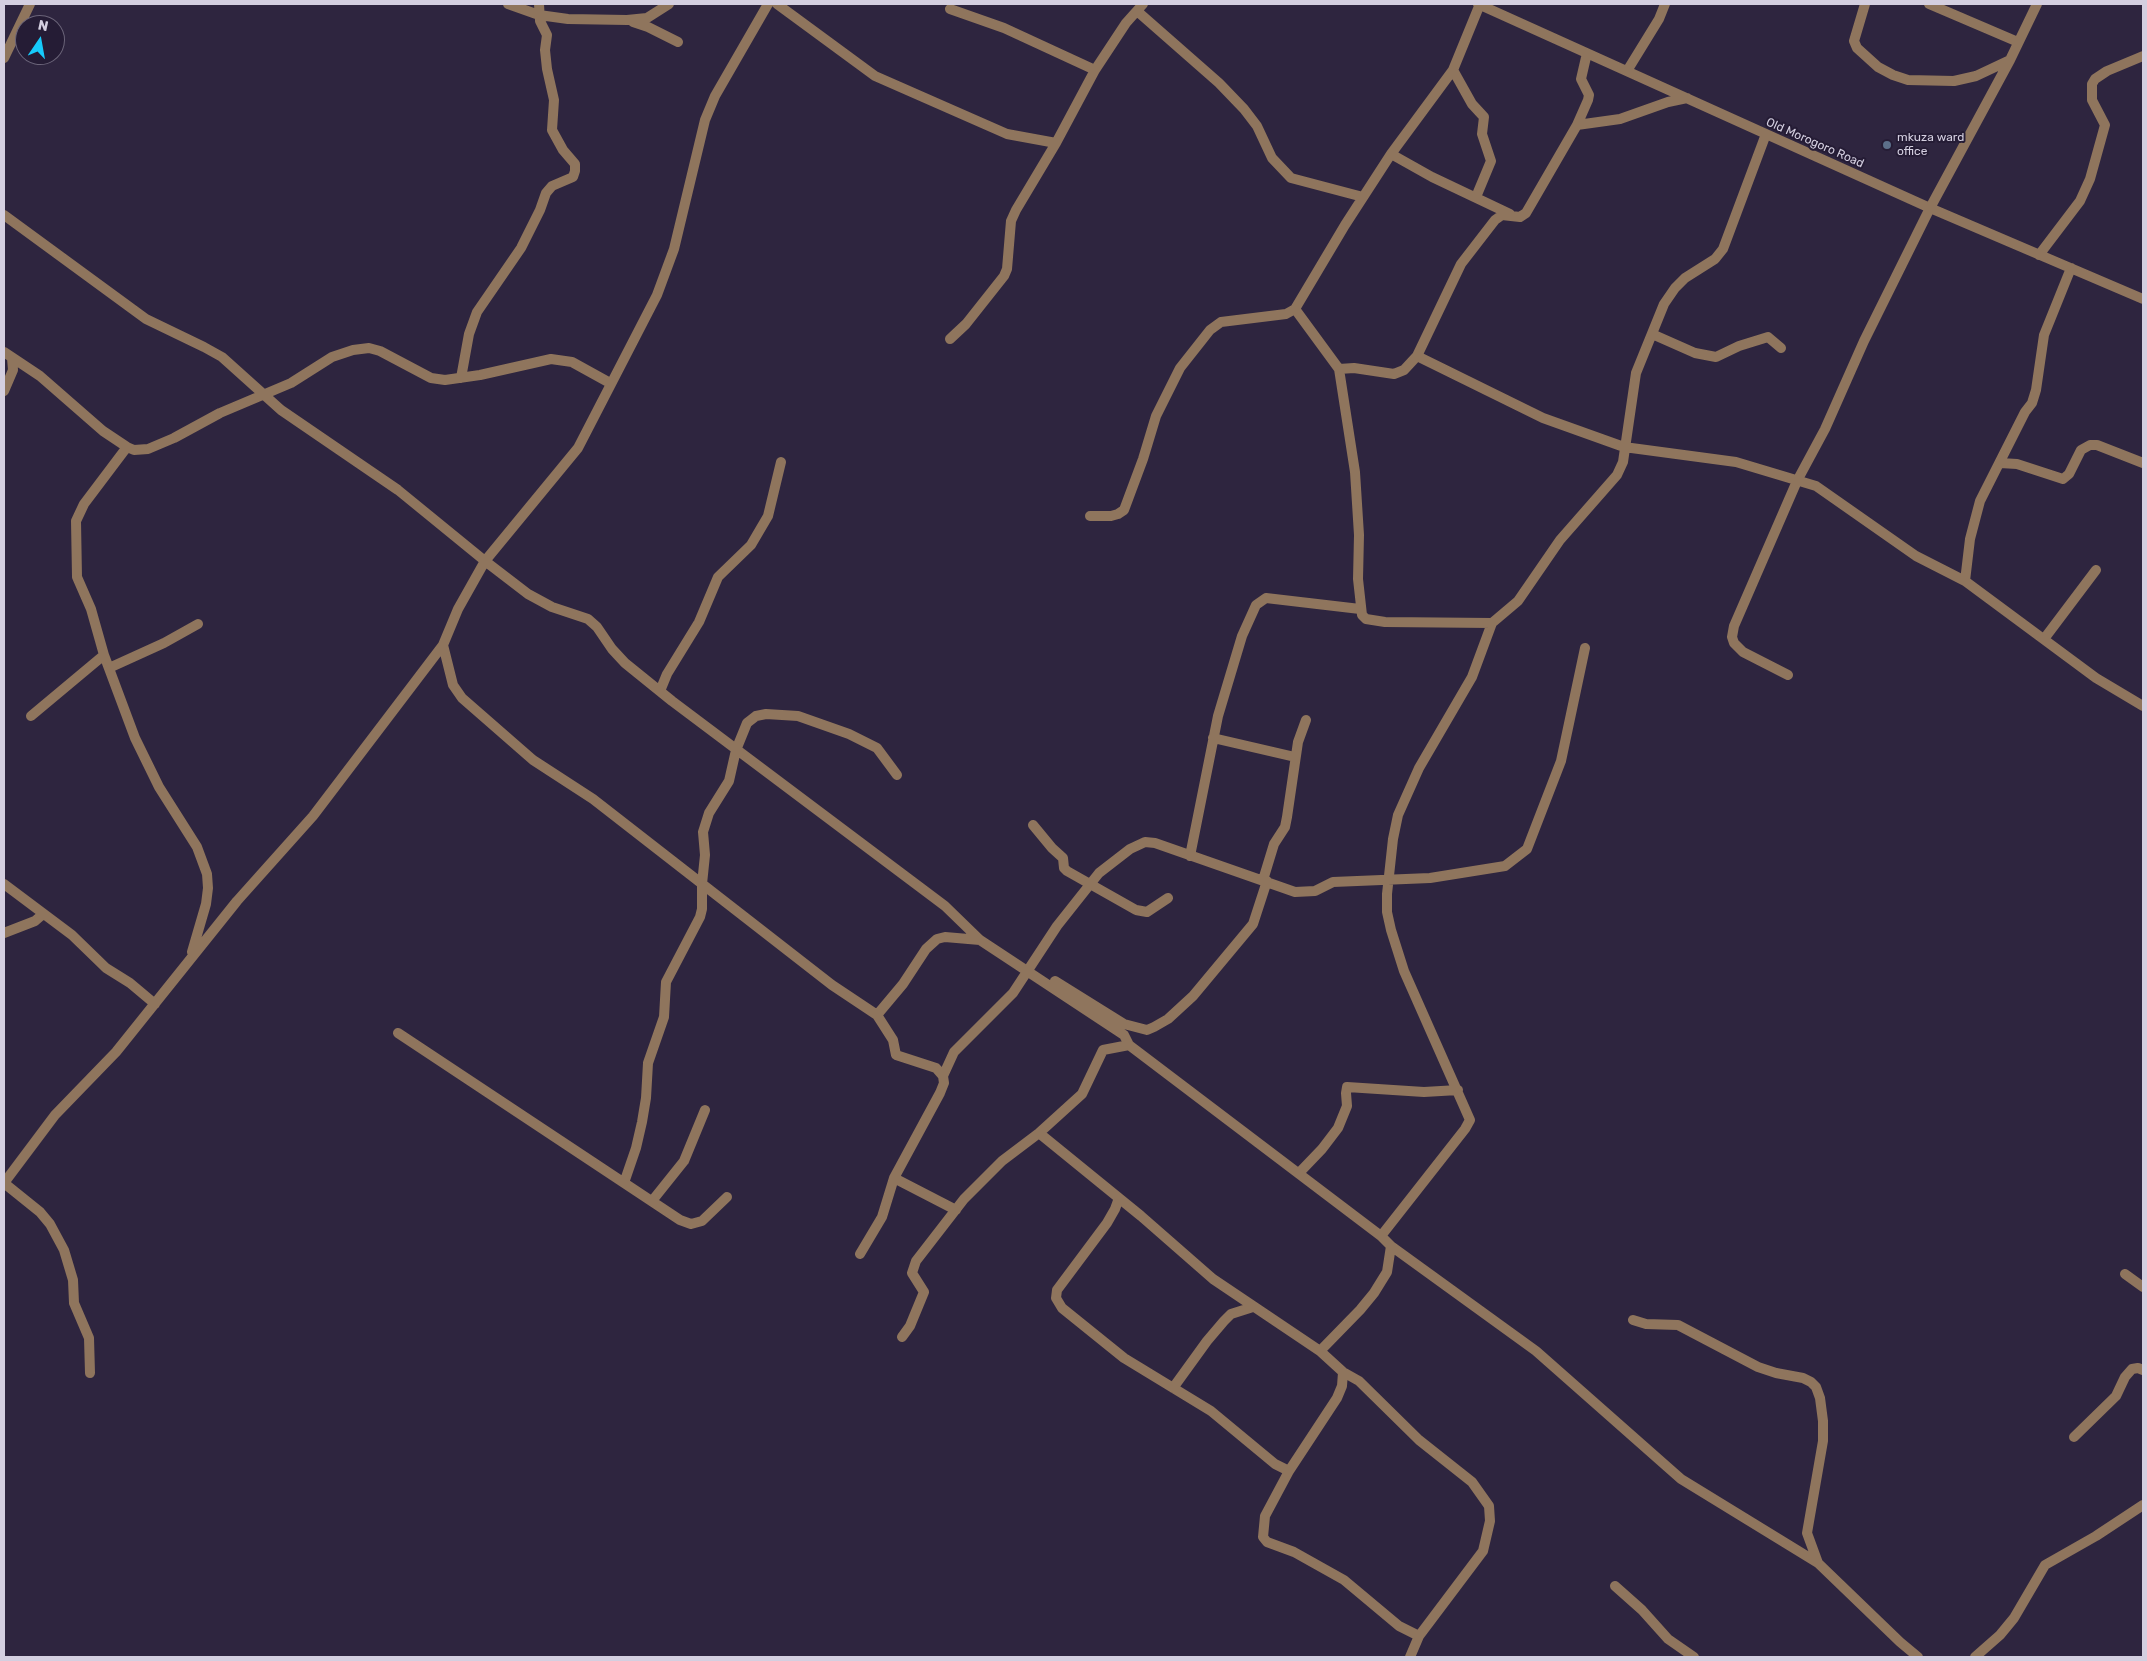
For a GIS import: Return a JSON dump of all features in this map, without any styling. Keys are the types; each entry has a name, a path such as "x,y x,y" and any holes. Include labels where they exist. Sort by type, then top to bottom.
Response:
{"street":[{"path":"4,58 30,4"},
{"path":"508,4 539,9 568,19 627,20 647,18 669,4"},
{"path":"90,1373 89,1338 74,1304 73,1280 64,1250 50,1224 40,1212 4,1183 55,1115 116,1052 190,958 313,816 443,645 458,609 485,561 578,448 610,383 648,316 674,249 705,120 715,96 768,4"},
{"path":"777,4 876,76 1007,134 1056,143"},
{"path":"1090,516 1111,516 1124,510 1143,459 1156,416 1180,368 1210,330 1221,322 1286,314 1295,309 1390,154 1453,70 1479,4"},
{"name":"Old Morogoro Road","path":"1479,4 1930,208 2143,299"},
{"path":"1627,71 1666,4"},
{"path":"1865,4 1854,41 1857,48 1878,67 1892,75 1908,80 1954,81 1976,76 2010,60"},
{"path":"1929,4 2018,42"},
{"path":"1788,675 1743,652 1734,643 1732,636 1734,626 1800,476 1825,429 1864,341 1930,208 2010,60 2037,4"},
{"path":"950,339 966,324 1004,276 1008,260 1011,221 1022,199 1056,143 1095,70 1126,22 1140,8 1244,109 1257,126 1272,158 1291,178 1363,197"},
{"path":"461,378 469,334 476,312 521,248 540,210 546,193 552,186 573,177 576,171 575,164 563,150 552,130 554,100 547,69 545,50 547,35 539,9"},
{"path":"950,9 1004,28 1095,70"},
{"path":"627,20 648,27 678,42"},
{"path":"1390,154 1432,177 1520,217 1526,213 1577,125 1588,100 1589,95 1581,79 1587,53"},
{"path":"2039,255 2080,201 2090,178 2105,126 2092,100 2092,84 2095,79 2107,71 2143,56"},
{"path":"1453,70 1472,104 1484,117 1482,134 1491,161 1476,196"},
{"path":"1577,125 1620,119 1668,102 1687,98"},
{"path":"1381,1236 1465,1129 1470,1120 1404,971 1390,930 1387,912 1388,878 1398,815 1419,768 1472,677 1492,623 1518,601 1560,540 1618,475 1623,462 1634,379 1664,304 1675,288 1692,273 1715,259 1723,249 1729,238 1738,205 1766,134"},
{"path":"4,215 146,319 222,357 293,419 322,436 337,450 398,490 528,594 552,607 588,619 597,627 612,649 660,691 945,906 980,940 1083,997 1112,1018 1130,1026 1147,1030 1168,1019 1193,996 1221,960 1253,924 1274,844 1285,827 1295,757 1306,720"},
{"path":"1339,369 1354,368 1394,374 1404,370 1417,356 1461,264 1495,220 1502,215 1512,215"},
{"path":"1965,581 1970,539 1980,502 2032,403 2036,390 2044,335 2071,268"},
{"path":"1295,309 1339,369 1355,472 1360,609 1366,620 1385,622 1492,623"},
{"path":"1652,334 1695,353 1716,358 1739,346 1768,337 1781,348"},
{"path":"8,355 40,376 103,430 134,450 148,449 174,438 220,413 291,383 332,357 353,350 369,348 380,351 432,378 446,380 551,360 572,362 610,383"},
{"path":"4,391 13,370 8,355"},
{"path":"1417,356 1543,418 1624,447 1736,462 1800,476 1916,556 1965,581 2096,678 2143,706"},
{"path":"2000,463 2017,464 2063,480 2069,474 2081,450 2090,445 2097,445 2143,463"},
{"path":"127,447 84,504 76,521 77,577 91,609 104,655 135,738 159,787 197,847 207,874 206,904 190,958"},
{"path":"660,691 666,674 699,622 718,577 751,545 768,516 781,462"},
{"path":"2044,640 2096,570"},
{"path":"1190,856 1213,738 1242,636 1256,605 1266,598 1360,609"},
{"path":"109,668 198,624"},
{"path":"443,645 453,685 462,698 533,760 593,799 832,985 877,1015 893,1040 896,1055 936,1068 944,1076"},
{"path":"860,1254 882,1217 894,1178 940,1093 944,1083 944,1076 954,1052 1013,993 1057,926 1099,873 1130,850 1145,842 1155,843 1295,892 1308,892 1333,882 1384,881 1388,878 1430,878 1505,866 1527,849 1561,761 1585,648"},
{"path":"32,716 104,655"},
{"path":"624,1184 642,1122 646,1098 648,1063 664,1017 666,982 700,917 703,903 702,884 705,855 703,832 709,813 729,781 736,750 747,723 756,716 778,714 798,716 867,742 883,754 897,775"},
{"path":"1213,738 1295,757"},
{"path":"1033,825 1063,858 1064,868 1143,913 1155,908 1168,898"},
{"path":"4,884 72,935 106,968 130,984 154,1004"},
{"path":"4,933 35,921 43,914"},
{"path":"877,1015 902,984 926,949 937,939 945,937 980,940"},
{"path":"1028,968 1124,1035 1129,1045 1299,1173 1381,1236 1391,1246 1536,1351 1681,1479 1818,1564 1918,1657"},
{"path":"398,1033 680,1220 690,1224 702,1221 727,1196"},
{"path":"902,1338 910,1326 924,1292 913,1278 913,1267 956,1210 1002,1161 1039,1133 1082,1094 1103,1050 1129,1045"},
{"path":"1299,1173 1322,1149 1338,1128 1347,1106 1346,1093 1348,1087 1424,1092 1458,1090"},
{"path":"652,1201 684,1161 705,1110"},
{"path":"1039,1133 1119,1198 1213,1279 1320,1351 1343,1372 1359,1381 1419,1440 1472,1482 1489,1506 1490,1521 1483,1551 1419,1636 1410,1657"},
{"path":"894,1178 956,1210"},
{"path":"1119,1198 1116,1209 1107,1223 1057,1290 1056,1298 1062,1308 1124,1358 1210,1411 1275,1464 1289,1470"},
{"path":"1320,1351 1374,1294 1387,1272 1391,1246"},
{"path":"2125,1274 2143,1287"},
{"path":"1173,1388 1224,1321 1231,1314 1253,1307"},
{"path":"1633,1320 1646,1324 1678,1325 1758,1367 1776,1373 1803,1378 1816,1387 1824,1421 1823,1441 1807,1533 1818,1564"},
{"path":"2074,1437 2116,1396 2125,1377 2132,1368 2143,1370"},
{"path":"1343,1372 1342,1386 1337,1398 1289,1470 1265,1516 1263,1537 1267,1542 1294,1552 1344,1580 1399,1626 1419,1636"},
{"path":"1975,1657 2000,1635 2014,1618 2045,1565 2096,1536 2143,1505"},
{"path":"1615,1586 1642,1610 1668,1639 1694,1657"}],"place":[{"name":"mkuza ward office","path":"1887,145"}]}
